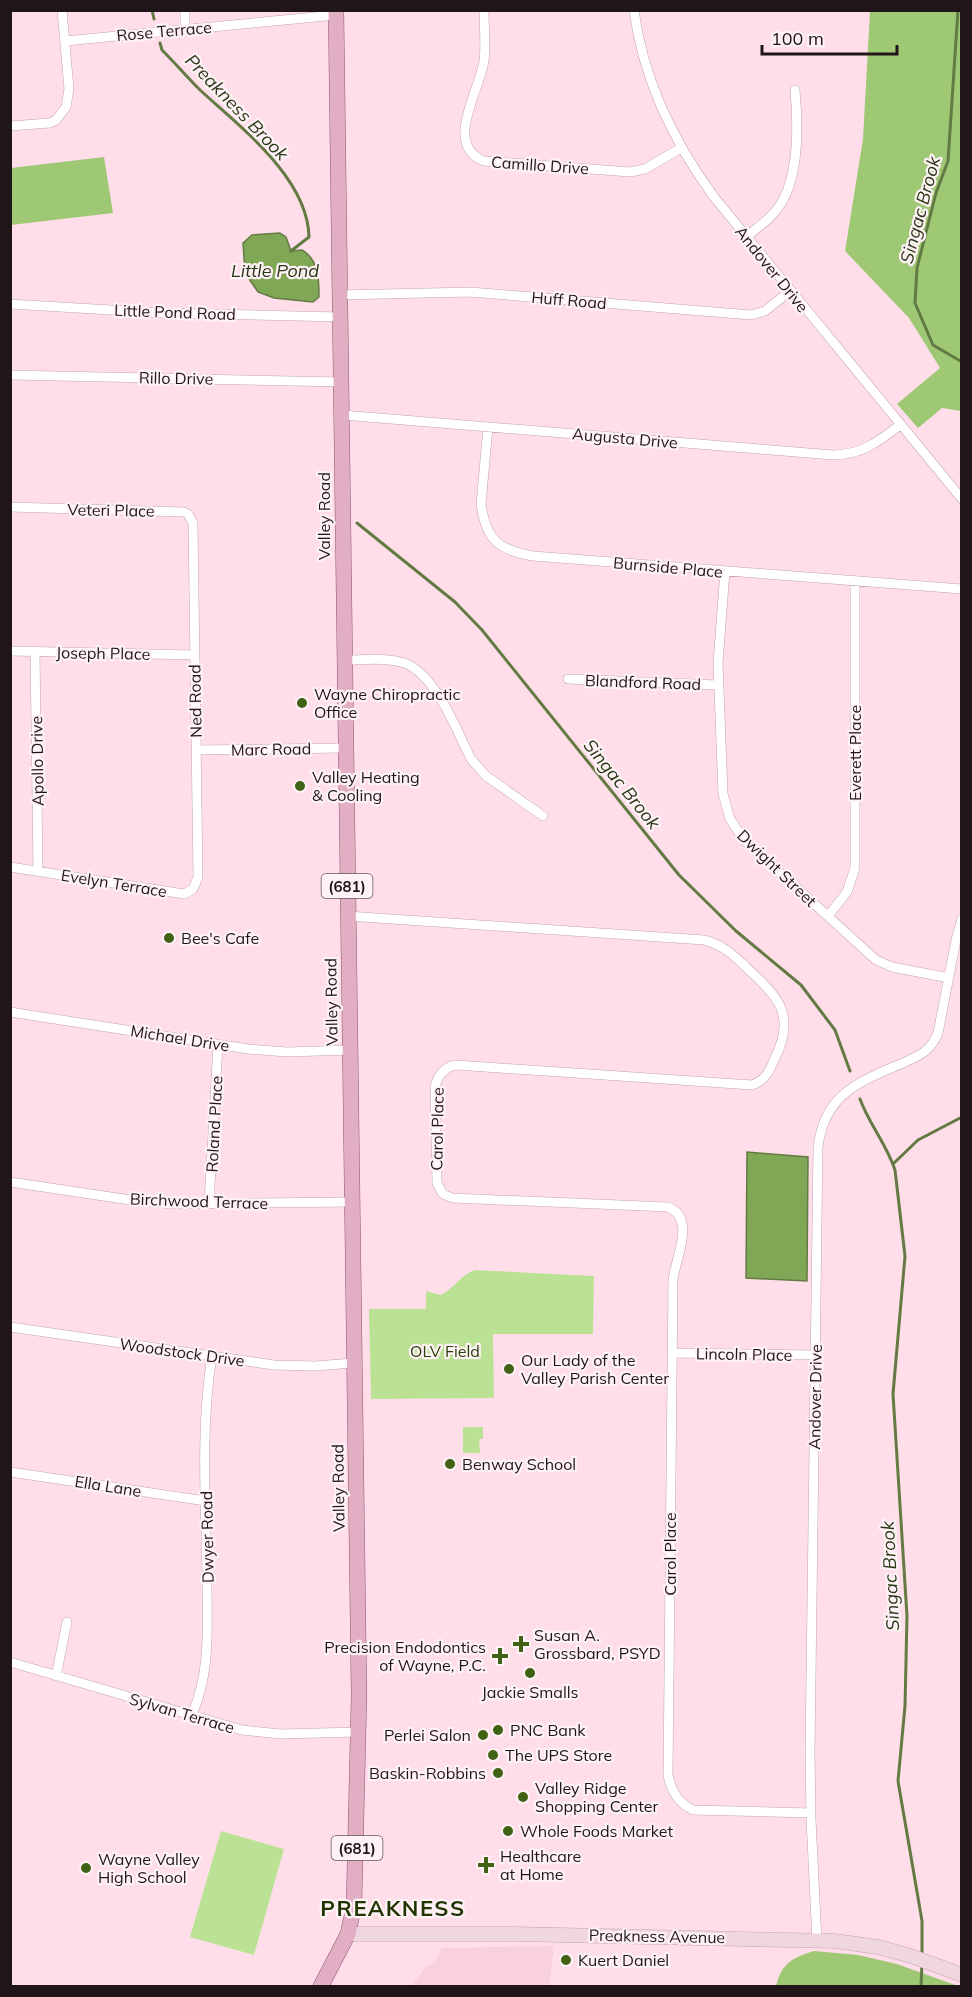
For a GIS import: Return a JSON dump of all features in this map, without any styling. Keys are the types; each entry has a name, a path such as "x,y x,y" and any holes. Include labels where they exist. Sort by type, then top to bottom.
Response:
{"main road":[{"name":"Valley Road","path":"321,1986 348,1934 354,1905 358,1732 336,13"},
{"name":"Preakness Avenue","path":"348,1934 514,1934 817,1941 878,1947 922,1959 962,1975"}],"street":[{"path":"10,126 50,123 62,114 66,107 69,89 62,10"},
{"path":"185,10 185,29"},
{"name":"Camillo Drive","path":"484,10 484,61 464,131 468,147 478,158 484,161 630,172 645,169 681,148"},
{"name":"Andover Drive","path":"633,10 647,71 681,148 714,197 746,237 962,499"},
{"name":"Rose Terrace","path":"64,41 336,13"},
{"path":"746,237 773,215 787,193 791,180 797,115 795,90"},
{"name":"Huff Road","path":"339,295 470,292 751,315 765,311 790,291"},
{"name":"Little Pond Road","path":"10,304 161,313 340,317"},
{"name":"Rillo Drive","path":"10,375 341,382"},
{"name":"Augusta Drive","path":"342,415 841,455 865,449 877,443 900,425"},
{"name":"Burnside Place","path":"488,427 481,504 491,536 505,549 514,553 962,589"},
{"name":"Veteri Place","path":"10,507 184,512 191,518 193,535"},
{"name":"Ned Road","path":"193,535 198,867"},
{"name":"Dwight Street","path":"725,571 718,646 718,685 723,794 730,819 744,840 867,952 885,964 949,978"},
{"name":"Everett Place","path":"828,916 847,892 855,868 855,581"},
{"name":"Joseph Place","path":"10,651 195,655"},
{"name":"Apollo Drive","path":"35,652 38,871"},
{"path":"344,660 396,661 416,669 432,685 478,768 543,816"},
{"name":"Blandford Road","path":"568,679 718,685"},
{"name":"Marc Road","path":"196,750 346,748"},
{"name":"Evelyn Terrace","path":"10,867 184,894 193,889 198,867"},
{"name":"Carol Place","path":"347,916 704,940 728,951 776,997 783,1016 784,1037 768,1074 763,1080 752,1084 456,1065 444,1069 437,1082 437,1183 439,1189 448,1197 668,1207 678,1214 683,1235 673,1280 667,1741 670,1785 679,1801 693,1810 810,1813"},
{"name":"Andover Drive","path":"817,1941 810,1813 818,1148 823,1123 832,1106 849,1089 930,1049 938,1033 962,918"},
{"name":"Michael Drive","path":"10,1012 272,1052 350,1050"},
{"name":"Roland Place","path":"209,1204 218,1044"},
{"name":"Birchwood Terrace","path":"10,1182 137,1201 209,1204 352,1202"},
{"name":"Woodstock Drive","path":"10,1327 283,1365 354,1363"},
{"name":"Lincoln Place","path":"672,1353 815,1355"},
{"name":"Dwyer Road","path":"192,1715 204,1682 208,1646 206,1404 212,1356"},
{"name":"Ella Lane","path":"10,1472 206,1501"},
{"path":"56,1676 67,1622"},
{"name":"Sylvan Terrace","path":"10,1662 242,1730 261,1733 358,1732"}],"shaded area":[{"path":"870,11 961,11 961,411 942,408 918,428 897,404 940,368 909,318 845,251 863,139"},
{"path":"104,157 113,213 11,225 11,168"},
{"path":"554,1946 549,1986 411,1986 425,1968 435,1961 442,1948"},
{"path":"814,1951 858,1955 897,1964 958,1986 776,1986 781,1972 789,1962"}],"green space":[{"name":"OLV Field","path":"475,1270 594,1276 593,1334 493,1334 494,1398 371,1399 369,1309 426,1309 426,1291 441,1295 465,1275"},
{"path":"463,1427 483,1427 483,1439 479,1439 480,1453 463,1453"},
{"path":"221,1831 284,1849 254,1955 190,1937"}],"water":[{"name":"Little Pond","path":"280,233 286,237 291,251 302,250 308,254 315,265 319,297 313,302 274,298 258,292 245,273 243,243 252,235"},
{"path":"747,1152 808,1157 807,1281 746,1278"}],"waterway":[{"name":"Preakness Brook","path":"152,10 154,19"},
{"name":"Singac Brook","path":"958,10 948,161 936,193 917,268 915,303 933,345 962,362"},
{"name":"Preakness Brook","path":"160,43 162,50 190,80 252,137 285,174 306,215 309,237 291,251"},
{"name":"Singac Brook","path":"357,523 455,602 482,630 679,875 736,931 801,985 835,1030 850,1071"},
{"name":"Singac Brook","path":"860,1099 895,1170 905,1256 893,1394 907,1616 905,1706 898,1781 922,1921 922,1957"},
{"name":"Singac Brook","path":"893,1164 918,1140 962,1117"},
{"name":"Singac Brook","path":"921,1986 922,1963"}],"place":[{"name":"Wayne Chiropractic Office","path":"302,703"},
{"name":"Valley Heating & Cooling","path":"300,786"},
{"name":"Bee's Cafe","path":"169,938"},
{"name":"Our Lady of the Valley Parish Center","path":"509,1369"},
{"name":"Benway School","path":"450,1464"},
{"name":"Susan A. Grossbard, PSYD","path":"521,1644"},
{"name":"Precision Endodontics of Wayne, P.C.","path":"500,1656"},
{"name":"Jackie Smalls","path":"530,1673"},
{"name":"PNC Bank","path":"498,1730"},
{"name":"Perlei Salon","path":"483,1735"},
{"name":"The UPS Store","path":"493,1755"},
{"name":"Baskin-Robbins","path":"498,1773"},
{"name":"Valley Ridge Shopping Center","path":"523,1797"},
{"name":"Whole Foods Market","path":"508,1831"},
{"name":"Healthcare at Home","path":"486,1865"},
{"name":"Wayne Valley High School","path":"86,1868"},
{"name":"Kuert Daniel","path":"566,1960"}],"district":[{"name":"PREAKNESS","path":"393,1908"}]}
